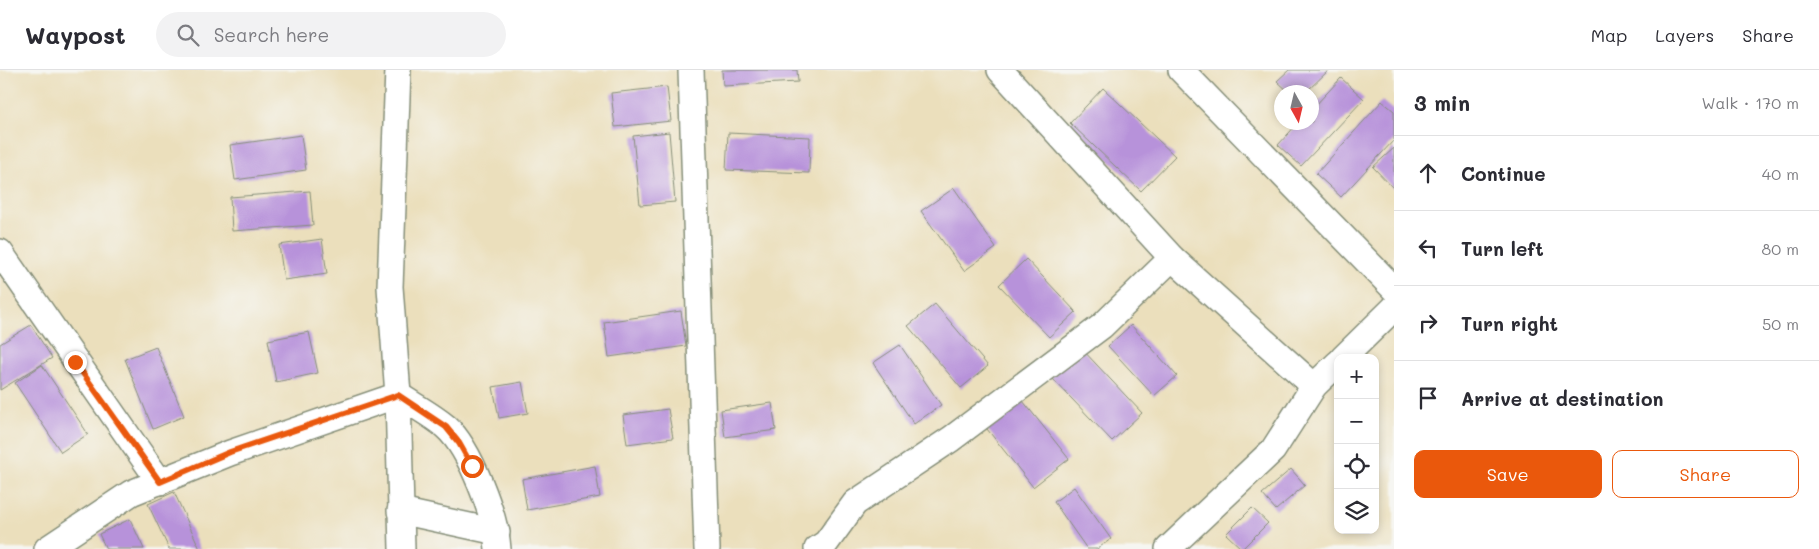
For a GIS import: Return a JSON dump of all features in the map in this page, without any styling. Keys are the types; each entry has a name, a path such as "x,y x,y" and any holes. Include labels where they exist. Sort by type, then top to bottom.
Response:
{"street":[{"path":"398,70 390,287 398,395 402,549"},
{"path":"691,70 707,549"},
{"path":"1000,70 1172,258 1314,386"},
{"path":"1181,70 1394,289"},
{"path":"0,252 160,482"},
{"path":"818,549 826,543 855,503 951,439 1102,326 1172,258"},
{"path":"1347,354 1394,308"},
{"path":"1168,549 1274,450 1314,386 1334,367"},
{"path":"47,549 131,493 230,452 398,395"},
{"path":"398,395 446,427 459,443 472,466 498,540"},
{"path":"400,511 498,540"}],"building":[{"path":"722,70 797,70 798,82 723,86"},
{"path":"1289,70 1329,70 1313,85 1281,85 1277,81"},
{"path":"1341,78 1364,99 1301,166 1278,145 1292,130 1319,130 1319,102"},
{"path":"667,87 671,121 615,127 611,93"},
{"path":"1103,88 1175,156 1141,191 1070,123"},
{"path":"1382,101 1394,111 1394,140 1341,197 1316,174"},
{"path":"669,132 675,202 640,205 633,136"},
{"path":"728,133 810,137 809,173 726,170"},
{"path":"301,135 306,170 235,180 230,145"},
{"path":"1394,148 1394,189 1373,167"},
{"path":"954,188 996,248 964,271 921,211"},
{"path":"310,191 313,225 232,231 230,197"},
{"path":"322,239 327,274 284,280 279,245"},
{"path":"1026,259 1076,312 1049,337 999,285"},
{"path":"935,304 988,366 961,388 908,326"},
{"path":"681,311 686,346 609,357 604,322"},
{"path":"31,325 52,358 0,390 0,344"},
{"path":"1131,325 1177,376 1154,396 1108,346"},
{"path":"309,332 318,373 276,382 268,340"},
{"path":"900,345 941,405 914,424 873,363"},
{"path":"156,347 184,416 153,429 125,359"},
{"path":"1081,348 1142,413 1112,441 1051,377"},
{"path":"42,365 88,434 61,452 15,383"},
{"path":"522,382 528,413 499,418 493,387"},
{"path":"1019,396 1069,459 1033,487 983,424"},
{"path":"772,403 776,430 725,437 721,410"},
{"path":"668,409 673,438 627,444 623,415"},
{"path":"595,466 600,497 527,510 522,479"},
{"path":"1291,469 1305,485 1276,510 1262,494"},
{"path":"1074,487 1111,539 1097,549 1087,549 1054,502"},
{"path":"174,492 200,549 169,549 148,504"},
{"path":"1252,508 1268,523 1242,549 1226,534"},
{"path":"130,519 144,549 106,549 99,534"}],"route":[{"path":"75,362 160,482 230,452 398,395 446,427 459,443 472,466"}]}
